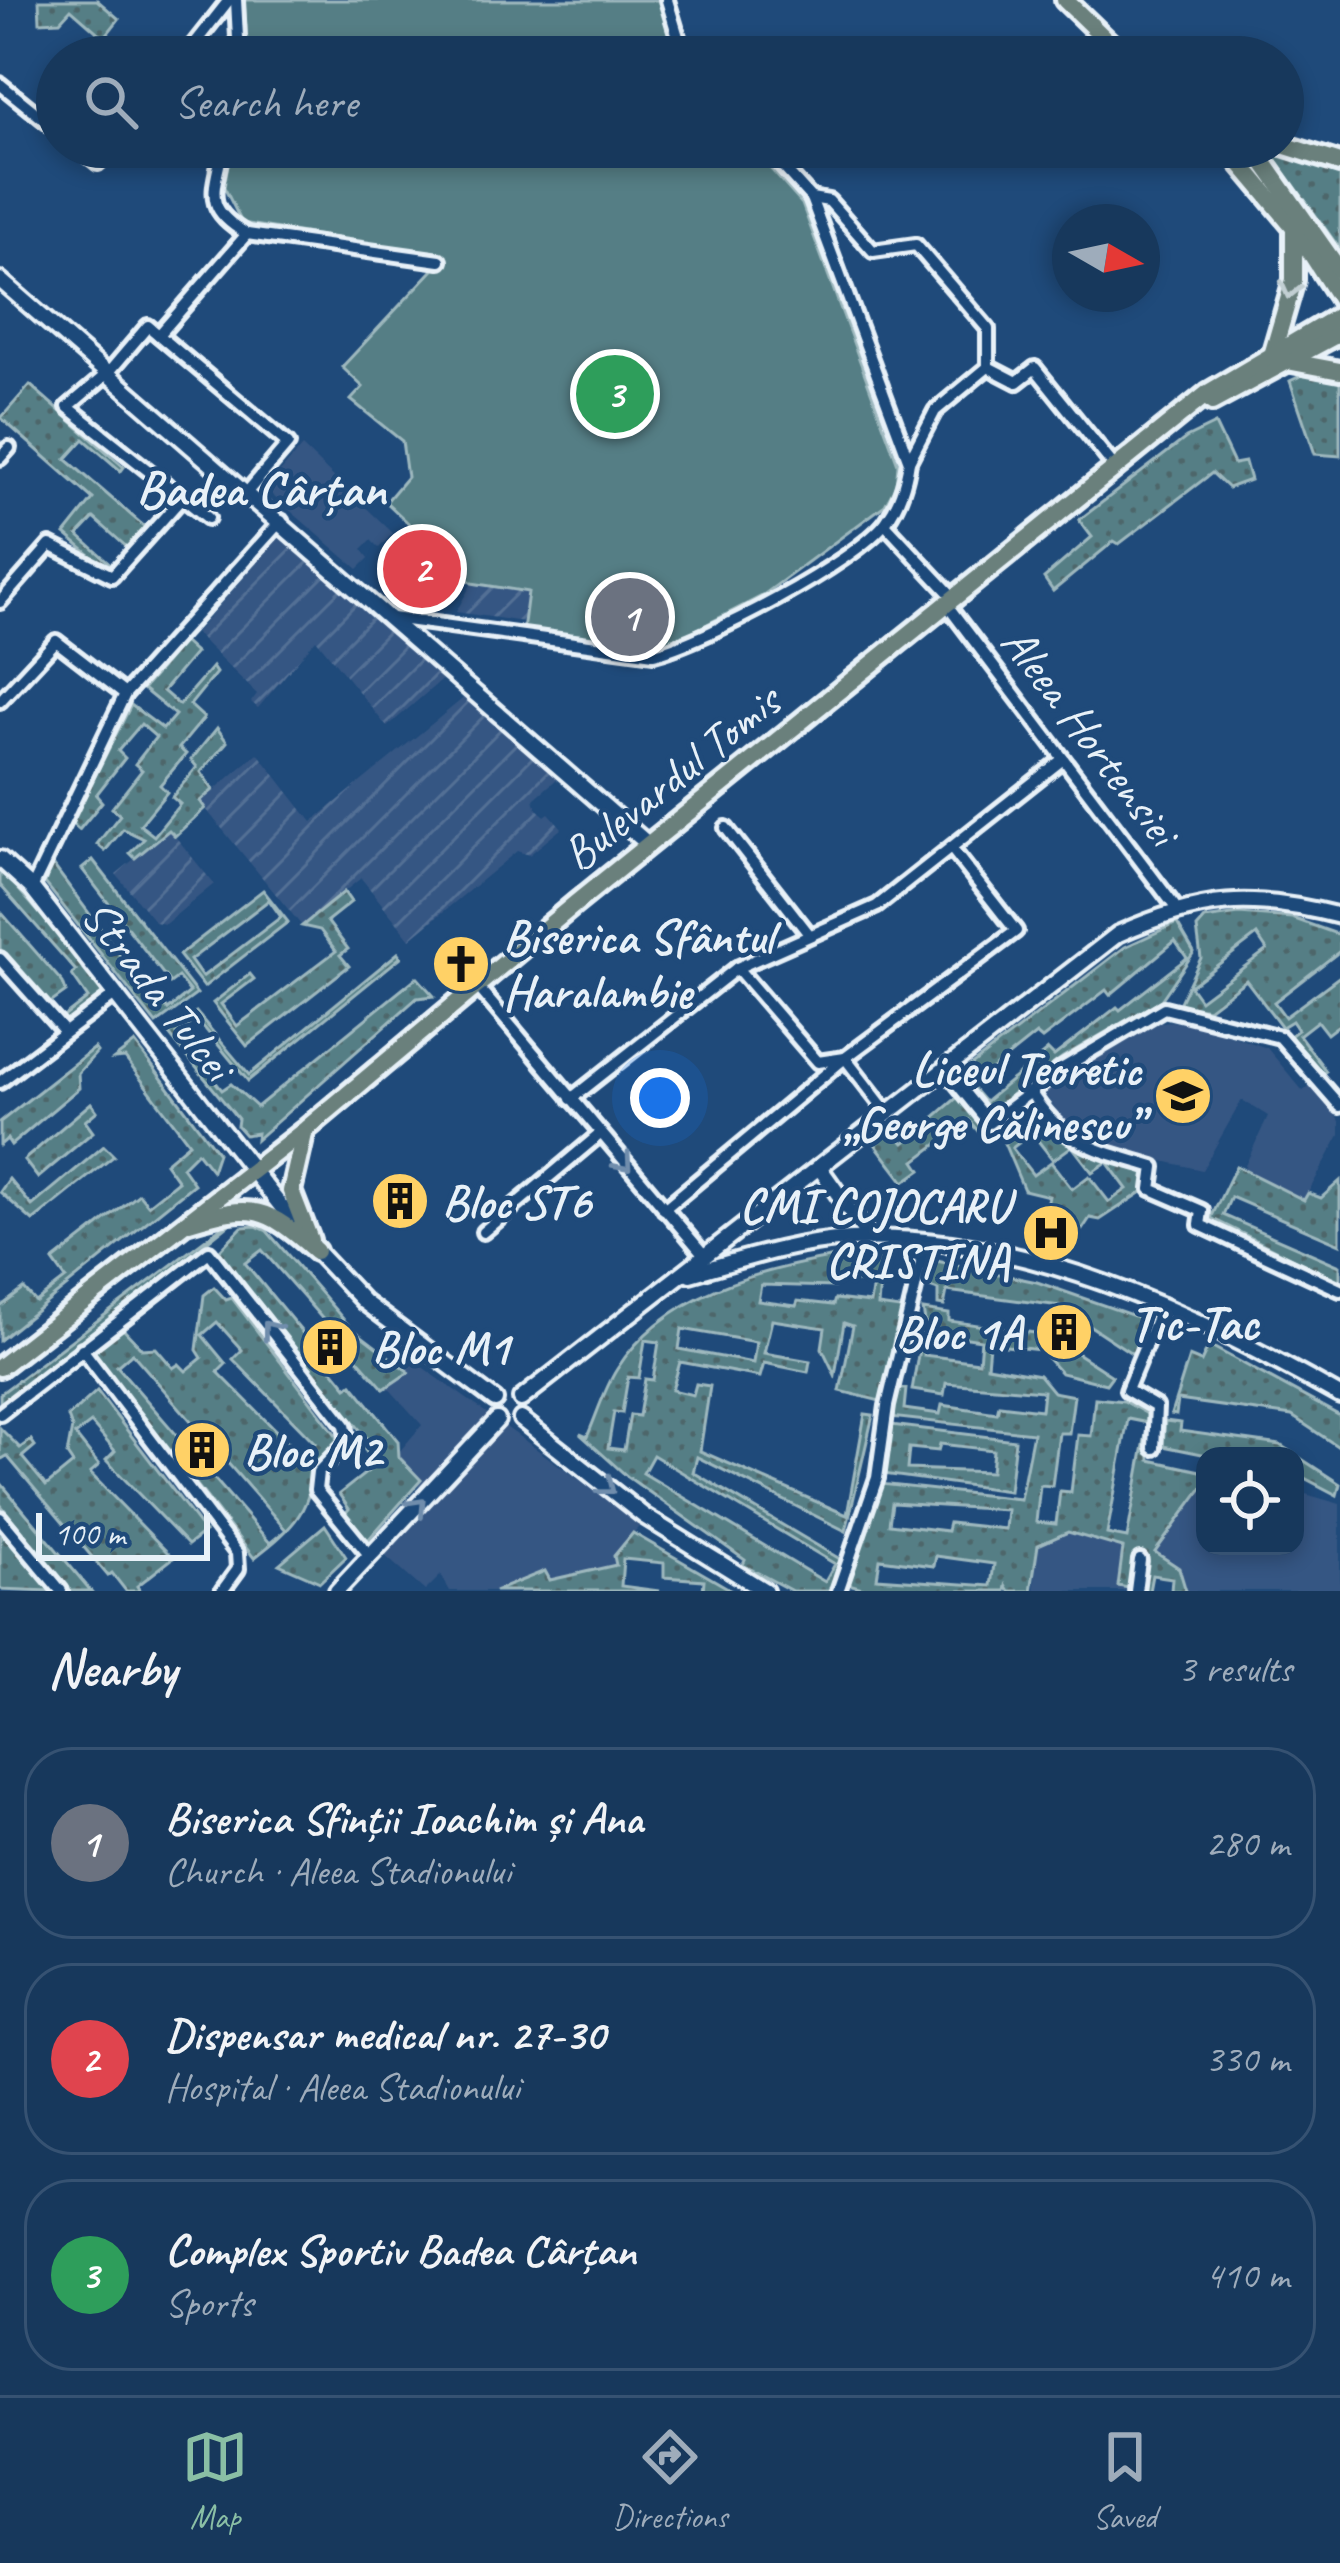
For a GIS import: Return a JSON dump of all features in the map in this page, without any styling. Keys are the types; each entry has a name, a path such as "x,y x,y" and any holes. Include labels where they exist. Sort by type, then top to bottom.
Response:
{"main road":[{"path":"1065,0 1102,36"},
{"path":"1080,0 1117,36"},
{"path":"1304,152 1340,163"},
{"path":"1245,168 1294,227 1340,298"},
{"path":"1267,168 1340,271"},
{"path":"1294,227 1294,280 1280,357 1340,371"},
{"name":"Bulevardul Tomis","path":"0,1367 306,1129 1164,427 1340,315"},
{"name":"Bulevardul Tomis","path":"1280,357 1340,333"},
{"path":"306,1129 291,1190 316,1251"},
{"path":"179,1225 230,1210 259,1210 316,1251"}],"street":[{"path":"202,36 232,0"},
{"path":"232,0 236,36"},
{"path":"667,0 678,36"},
{"path":"0,84 36,113"},
{"path":"219,168 213,200 221,219 248,234 440,261"},
{"path":"784,168 812,198 909,461"},
{"path":"812,198 830,201 873,251 916,245 988,329 988,367"},
{"path":"159,335 248,234"},
{"path":"0,280 248,491 649,845"},
{"path":"208,518 68,407 109,372 148,326 288,444 248,491"},
{"path":"392,619 654,654 694,644 769,603 885,524 935,411 988,367"},
{"path":"988,367 1017,382 1035,368 1117,470"},
{"path":"0,602 50,545 112,576 181,499"},
{"path":"32,888 124,694 281,520"},
{"name":"Aleea Hortensiei","path":"885,524 951,602 1176,908"},
{"path":"2,696 56,640 124,694"},
{"path":"571,1100 737,968 877,906 1063,759"},
{"path":"726,828 808,933"},
{"path":"664,1209 845,1058 1016,931 951,848"},
{"name":"Strada Tulcei","path":"0,859 32,888 316,1251 364,1302 494,1400"},
{"path":"521,1399 1118,934 1176,908 1205,901 1271,900 1340,916"},
{"path":"0,959 64,1031"},
{"path":"737,968 818,1062 845,1058"},
{"path":"477,986 705,1256"},
{"path":"0,1082 116,994"},
{"path":"944,1067 989,1123 1030,1091 1164,1008 1280,1036 1340,1106"},
{"path":"845,1058 886,1112"},
{"path":"1030,1091 1048,1122 1081,1144 1154,1167 1150,1189 1202,1211 1200,1225 1340,1290"},
{"path":"483,1232 599,1135"},
{"path":"819,1166 870,1239"},
{"path":"680,1276 792,1246 870,1239 926,1242 1040,1264 1162,1305 1340,1396"},
{"path":"838,1591 877,1478 887,1406 926,1242"},
{"path":"0,1414 209,1252 346,1425 348,1441 317,1472 316,1490 370,1556"},
{"path":"1154,1448 1156,1407 1127,1390 1162,1305"},
{"path":"82,1349 238,1553 238,1570 222,1591"},
{"path":"341,1590 496,1420 494,1400 508,1392 521,1399"},
{"path":"521,1399 521,1419"},
{"path":"496,1420 506,1425 521,1419"},
{"path":"521,1419 644,1516 765,1591"},
{"path":"0,1518 61,1591"},
{"path":"1136,1591 1140,1560"}],"shaded area":[{"path":"302,447 393,533 379,548 371,540 362,549 369,558 358,569 265,489"},
{"path":"281,535 446,676 387,727 316,639 258,708 251,702 257,694 195,633"},
{"path":"472,583 528,592 524,622 456,612"},
{"path":"466,696 558,778 534,799 537,809 545,816 549,813 562,828 529,855 517,851 410,939 361,878 302,926 200,802 258,753 312,822"},
{"path":"170,830 214,884 165,924 155,922 116,874"},
{"name":"Liceul Teoretic „George Călinescu”","path":"1155,1023 1206,1027 1267,1048 1303,1091 1312,1084 1340,1121 1340,1135 1304,1200 1243,1170 1268,1116 1242,1100 1202,1170 1081,1142 1043,1092"},
{"path":"414,1361 641,1524 615,1556 617,1565 549,1580 544,1571 495,1591 450,1591 441,1575 425,1591 383,1554 434,1502 393,1459 422,1425 385,1384"},
{"path":"1304,1494 1340,1504 1340,1591 1186,1591 1179,1568 1155,1552 1196,1496 1196,1555 1304,1555"},
{"path":"1068,1532 1123,1548 1118,1585 1127,1591 1034,1591 1038,1545"}],"green space":[{"path":"39,0 97,0 119,19 106,36 71,9 60,21 40,22"},
{"path":"244,0 661,0 670,36 247,36"},
{"path":"1304,160 1340,171 1340,249 1282,168 1304,168"},
{"path":"227,168 770,168 802,204 898,464 896,485 885,505 762,596 672,642 605,636 603,642 523,631 528,592 472,583 386,502 407,477 402,441 351,400 363,387 342,367 446,256 242,223 224,187"},
{"path":"1311,371 1340,376 1340,456 1315,454 1290,381"},
{"path":"30,385 124,467 121,471 84,439 66,459 146,528 129,549 94,518 78,535 114,567 110,572 65,534 93,499 1,418"},
{"path":"1215,424 1234,464 1245,462 1250,480 1228,488 1212,473 1119,544 1114,541 1053,591 1044,578 1092,537 1079,520 1186,438"},
{"path":"183,642 195,653 163,691 179,705 212,667 216,673 190,705 204,718 179,748 186,754 160,785 167,792 140,825 154,836 180,804 172,797 197,767 191,760 217,728 227,742 201,772 213,790 200,801 205,808 175,836 169,830 135,858 130,853 144,839 123,829 105,851 97,844 120,815 112,808 142,770 135,764 156,737 141,724 118,751 125,758 96,795 102,802 79,830 71,823 131,705 163,729 175,715 143,689"},
{"path":"93,860 197,994 156,1024 45,883 51,862 143,986 148,984 168,1010 190,992 178,977 170,983 82,869"},
{"path":"0,868 108,992 65,1024 61,1019 88,998 72,975 76,971 0,885"},
{"path":"263,890 288,922 204,987 179,955","holes":["269,900 281,917 202,977 190,960"]},
{"path":"344,892 351,902 327,921 348,949 340,955 349,966 247,1046 213,1003 250,974 254,979 221,1004 237,1026 336,951 320,930 302,926"},
{"path":"0,911 63,983 66,992 49,1004 0,949"},
{"path":"1239,914 1292,918 1340,935 1340,951 1274,1002 1285,1017 1340,976 1340,1024 1327,1034 1317,1021 1299,1035 1326,1071 1322,1074 1290,1036 1298,1030 1292,1021 1282,1027 1246,980 1208,1009 1179,1004 1201,958 1197,928 1205,919","holes":["1257,935 1267,950 1200,1000 1190,986"]},
{"path":"1177,923 1194,952 1161,1000 1063,1057 986,1114 957,1076 1125,947","holes":["1175,941 1187,958 1054,1056 1048,1050 985,1102 971,1086 1036,1034 1042,1039 1106,990 1110,995"]},
{"path":"398,953 401,957 248,1081 197,1019 177,1034 222,1090 231,1084 257,1107 417,977 434,996 417,998 256,1140 257,1133 245,1135 237,1126 238,1119 169,1034 196,1012 249,1075"},
{"path":"135,1043 218,1153 212,1171 197,1152 182,1167 194,1184 0,1340 0,1307 24,1289 36,1302 66,1279 53,1261 139,1194 148,1205 178,1181 165,1163 189,1143 125,1058 114,1059"},
{"path":"94,1048 97,1052 78,1073 79,1088 11,1145 7,1139 0,1145 0,1122"},
{"path":"959,1096 989,1137 985,1140 969,1120 915,1161 921,1170 904,1182 875,1144 891,1129 904,1143"},
{"path":"91,1103 97,1111 85,1121 93,1132 38,1178 24,1160"},
{"path":"1038,1116 1077,1147 1150,1169 1145,1190 1100,1220 1090,1218 1082,1230 1072,1227 1073,1221 1045,1214 1049,1196 1024,1190 1004,1143","holes":["1032,1133 1053,1160 1072,1146 1092,1172 1107,1162 1127,1189 1109,1202 1089,1176 1072,1189 1051,1162 1033,1175 1012,1148"]},
{"path":"104,1146 114,1156 33,1221 0,1192 9,1179 32,1206"},
{"path":"1236,1166 1304,1200 1308,1193 1321,1198 1340,1181 1340,1244 1231,1197 1223,1215 1340,1266 1340,1282 1211,1218"},
{"path":"228,1225 0,1408 0,1394"},
{"path":"242,1227 267,1231 350,1327 409,1372 384,1389 262,1250 245,1263 347,1387 352,1384 398,1441 399,1457 421,1480 367,1541 342,1517 349,1509 339,1494 376,1465 362,1446 368,1440 218,1252"},
{"path":"841,1256 882,1257 878,1306 907,1310 884,1402 840,1391 853,1326 844,1323 835,1375 822,1348 825,1328 772,1320 764,1353 810,1361 808,1372 764,1363 760,1377 680,1362 672,1390 693,1395 696,1384 710,1386 700,1451 847,1515 865,1414 873,1415 846,1531 697,1457 693,1472 845,1562 831,1591 792,1591 743,1565 745,1560 628,1477 580,1434 587,1437 617,1369 660,1322 687,1304 746,1278","holes":["836,1279 873,1284 870,1303 835,1299 833,1305 798,1301 796,1306 758,1301 761,1285 834,1287","682,1329 756,1342 753,1363 679,1349","645,1340 659,1342 653,1380 645,1379 639,1416 630,1415 624,1450 608,1448 614,1412 622,1413 628,1377 639,1378","653,1455 835,1564 825,1582 643,1473"]},
{"path":"932,1260 1037,1282 1149,1321 1133,1354 1060,1306 947,1291 944,1306 938,1305 938,1290 927,1286"},
{"path":"214,1287 226,1300 232,1298 337,1436 338,1442 312,1469 307,1498 295,1521 286,1530 277,1540 254,1558 93,1352 122,1328 142,1349 156,1348 173,1368 179,1364 186,1371 202,1358 197,1350 204,1295","holes":["217,1322 242,1350 233,1359 315,1443 301,1456 218,1372 226,1364 202,1335","132,1353 286,1530 270,1543 117,1366"]},
{"path":"923,1310 949,1314 949,1321 1049,1335 1112,1376 1106,1384 1061,1373 1040,1350 989,1344 987,1366 1039,1375 1053,1392 1074,1396 1069,1433 1059,1433 1052,1486 1040,1485 1036,1522 1056,1524 1060,1491 1071,1492 1078,1435 1091,1436 1095,1398 1124,1401 1149,1415 1150,1460 1196,1470 1196,1496 1155,1552 1179,1568 1186,1591 1171,1591 1172,1578 1152,1575 1149,1591 1140,1591 1145,1561 1134,1555 1128,1588 1118,1586 1123,1548 1068,1532 1038,1545 1031,1591 1009,1591 1006,1586 1005,1591 873,1591 845,1583 881,1484 1020,1499 1033,1433 890,1417 896,1389 906,1389 904,1409 940,1414 942,1405 997,1413 999,1405 1041,1410 1043,1391 946,1383 944,1395 912,1390 922,1332 923,1355 979,1362 981,1340 927,1332","holes":["1128,1419 1148,1423 1127,1538 1107,1534","892,1503 1007,1510 1005,1529 949,1523 947,1531 889,1524","936,1556 994,1564 991,1586 877,1578 880,1559 934,1566"]},
{"path":"1209,1345 1340,1416 1340,1448 1292,1416 1178,1400 1176,1415 1171,1414 1189,1357 1201,1362"},
{"path":"97,1391 205,1532 188,1545 106,1460 115,1451 91,1423 75,1435 99,1465 90,1473 173,1558 137,1586 140,1591 126,1591 112,1573 108,1576 7,1456 0,1460 0,1428 20,1448 31,1440 35,1446 22,1457 46,1486 73,1464 67,1455 72,1428 68,1417"},
{"path":"1165,1421 1181,1423 1180,1431 1283,1447 1196,1447 1196,1453 1163,1446"},
{"path":"891,1425 1015,1440 1009,1491 883,1474","holes":["940,1444 993,1450 991,1472 907,1469 909,1448 938,1451"]},
{"path":"1304,1461 1340,1484 1337,1495 1304,1478"},
{"path":"0,1482 91,1591 70,1591 0,1504"},
{"path":"325,1525 346,1557 320,1582 279,1564"},
{"path":"0,1527 51,1591 0,1589"},
{"path":"633,1533 733,1591 703,1591 704,1580 664,1577 664,1563 623,1559 621,1586 659,1591 495,1591 545,1571 550,1580 616,1565 614,1556"}],"place":[{"name":"Complex Sportiv Badea Cârțan","path":"615,394"},
{"name":"Dispensar medical nr. 27-30","path":"422,569"},
{"name":"Biserica Sfinții Ioachim și Ana","path":"630,617"},
{"name":"Biserica Sfântul Haralambie","path":"461,964"},
{"name":"Liceul Teoretic „George Călinescu”","path":"1183,1096"},
{"name":"Bloc ST6","path":"400,1201"},
{"name":"CMI COJOCARU CRISTINA","path":"1051,1233"},
{"name":"Bloc 1A","path":"1064,1332"},
{"name":"Bloc M1","path":"330,1347"},
{"name":"Bloc M2","path":"202,1450"}],"district":[{"name":"Badea Cârțan","path":"261,488"},
{"name":"Tic-Tac","path":"1194,1322"}]}
